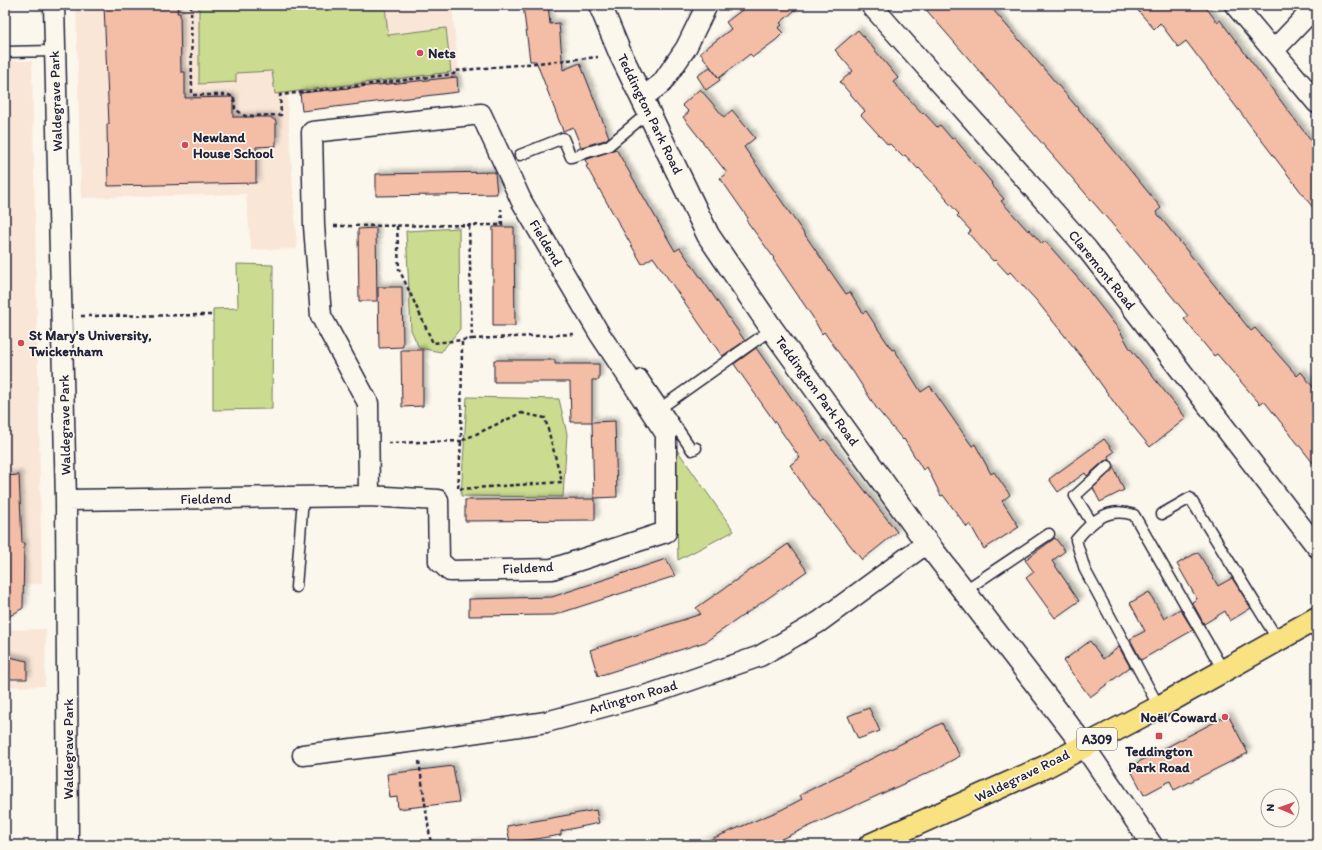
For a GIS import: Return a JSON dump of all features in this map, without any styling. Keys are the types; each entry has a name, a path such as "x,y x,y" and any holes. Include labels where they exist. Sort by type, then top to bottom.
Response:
{"main road":[{"name":"Waldegrave Road","path":"870,845 1047,766 1158,707 1317,618"}],"street":[{"name":"Waldegrave Park","path":"54,5 66,500 68,845"},
{"name":"Teddington Park Road","path":"600,5 620,53 708,235 772,329 927,543 1084,746"},
{"path":"646,105 686,48 707,5"},
{"name":"Claremont Road","path":"871,5 1087,249 1317,547"},
{"path":"1235,5 1274,50 1317,104"},
{"path":"1274,50 1317,5"},
{"name":"Fieldend","path":"66,500 370,496 438,500 439,561 450,571 552,569 666,532 666,434 599,333 522,202 481,114 312,132 314,226 321,316 368,404 370,496"},
{"name":"Arlington Road","path":"303,755 416,741 546,722 651,694 760,656 819,622 927,543"},
{"path":"1084,746 1152,845"}],"lane":[{"path":"5,52 54,51"},
{"path":"520,155 563,138 570,157 608,146 646,105"},
{"path":"662,407 772,329"},
{"path":"641,375 692,450 696,448"},
{"path":"1092,523 1075,496 1108,466"},
{"path":"296,588 303,498"},
{"path":"1162,514 1190,498 1278,640"},
{"path":"1158,707 1085,570 1076,540 1092,523 1104,515 1122,510 1134,515 1223,670"},
{"path":"964,591 1049,534"}],"path":[{"path":"191,5 192,95 229,95 234,98 235,109 245,116 280,115 280,95 454,74 455,71 600,57 620,53"},
{"path":"314,226 502,225 501,209 522,202"},
{"path":"469,225 472,339"},
{"path":"397,226 399,269 433,343 472,339 599,333"},
{"path":"62,316 214,314"},
{"path":"370,444 461,441 521,413 545,418 562,482 458,489 461,441 462,340"},
{"path":"416,741 430,845"}],"shaded area":[{"name":"Newland House School","path":"76,5 452,5 459,76 287,96 297,249 251,250 246,194 81,198"},
{"name":"St Mary's University, Twickenham","path":"5,61 32,61 42,584 5,584"},
{"path":"46,629 45,686 5,687 5,630"},
{"path":"483,836 484,845 440,845 440,843"}],"green space":[{"path":"199,5 385,5 388,35 446,28 451,72 275,94 272,71 236,73 236,82 199,84"},
{"path":"459,228 460,329 441,352 419,348 411,330 406,231"},
{"path":"237,264 273,265 272,409 213,410 213,309 238,308"},
{"path":"467,397 559,399 567,434 563,497 461,496"},
{"path":"675,447 734,531 678,560"}],"building":[{"path":"104,5 178,5 177,13 180,13 181,72 185,72 185,98 233,97 233,117 270,117 276,121 276,146 256,147 256,183 108,186 107,124 109,124"},
{"path":"523,5 548,5 550,24 559,23 563,70 580,63 609,137 605,140 581,147 573,127 563,131 536,61 530,61"},
{"path":"749,5 801,5 780,23 782,25 778,28 783,33 776,40 753,57 750,54 719,78 700,53 731,29 726,22"},
{"path":"922,5 989,5 1112,148 1161,208 1156,212 1251,331 1255,328 1297,376 1301,372 1317,392 1317,468 1264,401 1260,404 1217,354 1214,356 1184,319 1188,316 1125,239"},
{"path":"1133,5 1204,5 1217,22 1220,20 1317,149 1317,213 1186,41 1178,47 1160,23 1154,29"},
{"path":"858,30 898,78 893,82 937,127 940,125 952,139 954,138 1004,199 1001,201 1042,244 1045,241 1083,284 1120,331 1129,347 1186,418 1150,447 1118,408 1084,360 1036,300 1010,272 1008,274 995,260 993,261 968,233 971,231 957,216 959,214 919,168 918,169 905,155 903,157 890,144 888,145 861,115 865,111 840,82 853,71 835,50"},
{"path":"710,67 720,80 706,90 697,76"},
{"path":"457,77 458,92 302,111 300,93"},
{"path":"700,89 724,117 732,110 755,138 744,147 846,294 850,292 863,313 866,311 892,350 894,349 921,392 930,386 972,446 975,444 991,474 994,472 1010,495 1002,501 1019,527 984,549 970,524 967,527 943,495 941,496 927,467 923,470 904,439 903,440 877,409 852,370 824,332 822,334 812,316 773,259 774,258 746,220 748,218 720,178 727,173 683,117 689,112 682,105"},
{"path":"616,149 675,251 680,248 745,341 722,356 653,257 642,264 586,166 588,165 585,160"},
{"path":"495,172 497,194 376,196 376,174"},
{"path":"493,227 514,227 515,326 493,326"},
{"path":"376,228 377,301 359,301 358,229"},
{"path":"378,287 402,287 403,347 379,348"},
{"path":"756,348 822,441 825,439 897,532 862,560 805,488 790,465 800,458 734,364"},
{"path":"401,350 423,350 423,406 402,407"},
{"path":"494,360 555,360 555,364 599,364 599,380 592,380 592,422 571,422 570,382 494,382"},
{"path":"615,421 617,497 594,498 592,422"},
{"path":"1104,439 1114,452 1108,456 1110,460 1104,461 1087,476 1085,473 1058,492 1049,479"},
{"path":"1114,468 1124,490 1100,502 1093,488"},
{"path":"19,475 22,543 24,543 23,608 5,619 5,476"},
{"path":"595,499 595,520 465,521 465,500"},
{"path":"1055,538 1065,551 1052,561 1079,601 1055,618 1026,578 1034,572 1025,560"},
{"path":"788,544 807,571 705,642 598,676 590,650 701,614 696,608"},
{"path":"1198,552 1218,586 1232,578 1251,608 1230,621 1225,611 1204,624 1192,602 1197,599 1177,564"},
{"path":"666,559 675,576 554,615 469,616 469,599 552,597"},
{"path":"1149,592 1164,619 1180,609 1193,630 1141,660 1130,639 1145,631 1130,603"},
{"path":"1090,641 1103,659 1119,647 1130,667 1090,697 1063,661"},
{"path":"5,656 27,661 27,679 5,679"},
{"path":"869,708 880,731 858,739 848,716"},
{"path":"1228,715 1248,753 1174,790 1170,781 1144,795 1129,767"},
{"path":"942,723 960,756 932,771 768,845 697,845 781,810 802,799 800,795"},
{"path":"453,766 459,802 398,809 397,797 390,798 387,774"},
{"path":"596,810 599,823 561,831 561,835 510,843 507,826"}],"place":[{"name":"Nets","path":"420,53"},
{"name":"Newland House School","path":"185,145"},
{"name":"St Mary's University, Twickenham","path":"21,343"},
{"name":"Noël Coward","path":"1225,717"},
{"name":"Teddington Park Road","path":"1159,736"}]}
